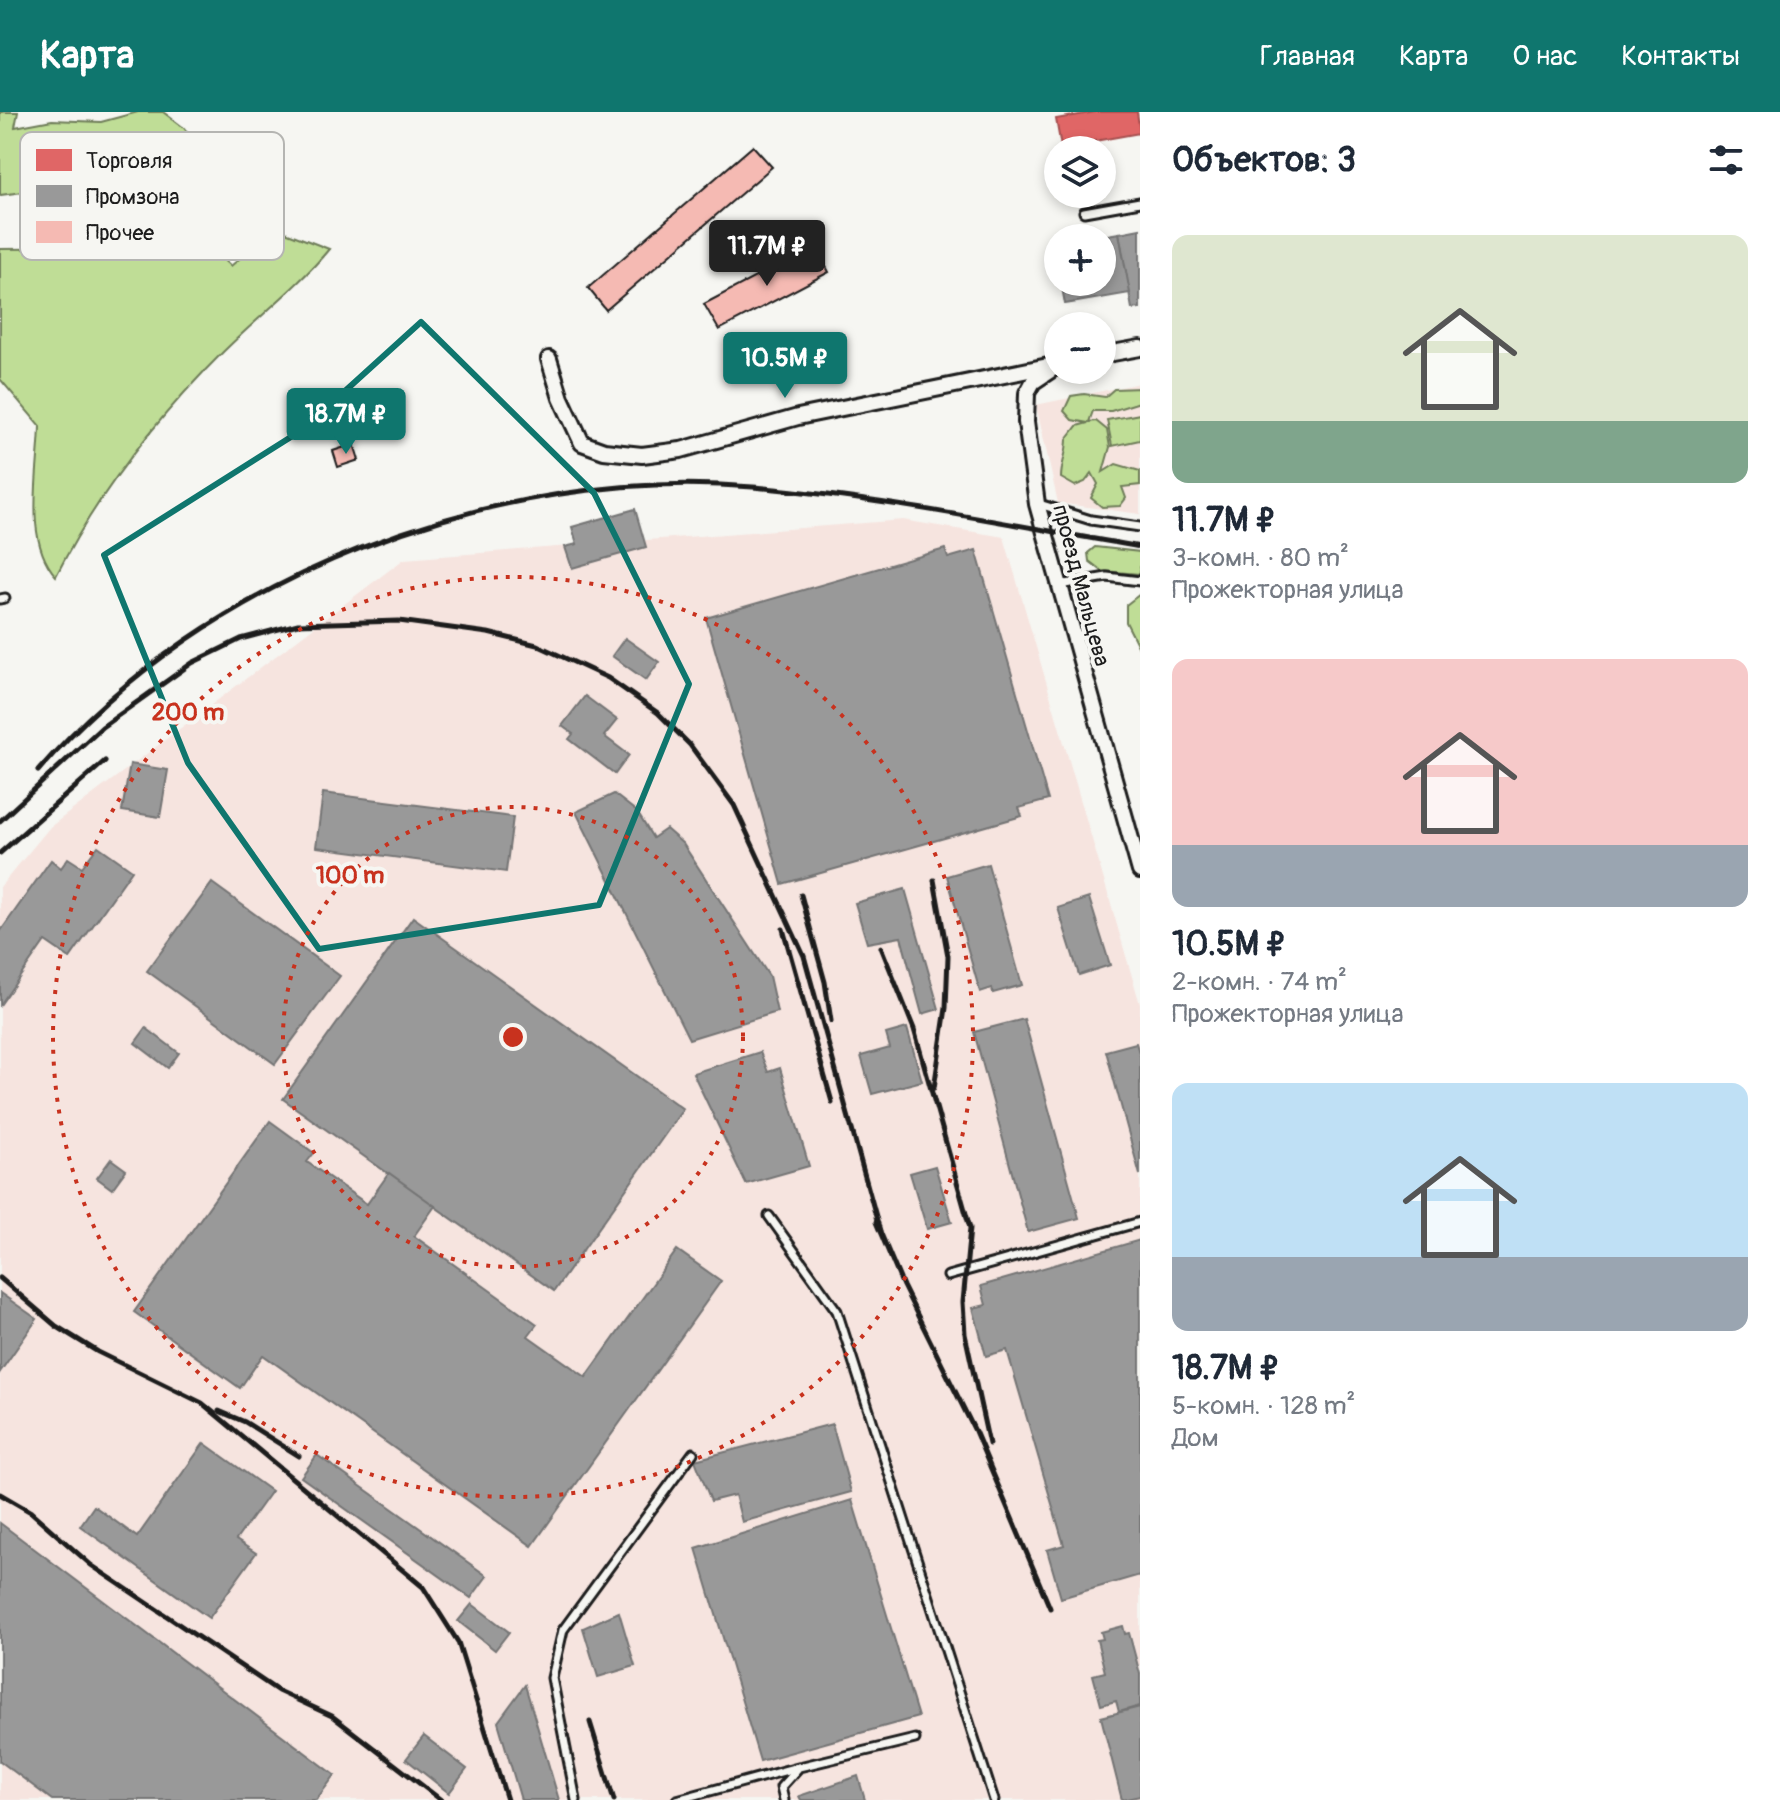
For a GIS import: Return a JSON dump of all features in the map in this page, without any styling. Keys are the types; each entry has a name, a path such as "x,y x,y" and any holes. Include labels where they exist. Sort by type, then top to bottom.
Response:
{"street":[{"path":"1116,352 1140,348"},
{"path":"549,359 561,398 582,443 604,451 642,455 681,450 798,417 1044,368"},
{"name":"проезд Мальцева","path":"1044,372 1027,393 1027,437 1037,504 1140,871"}],"lane":[{"path":"1084,212 1140,202"},
{"path":"1037,504 1091,520 1140,527"},
{"path":"1058,586 1107,577 1140,581"},
{"path":"769,1216 837,1311 994,1800"},
{"path":"948,1276 1140,1222"},
{"path":"576,1800 552,1678 563,1630 693,1453"},
{"path":"677,1800 915,1739"},
{"path":"784,1800 781,1787 799,1767"}],"highlighted area":[{"path":"421,322 594,493 689,684 599,905 319,949 188,763 104,555 302,430"}],"shaded area":[{"path":"1140,383 1140,514 1058,503 1036,405"},
{"path":"903,520 1004,537 1140,1004 1140,1800 0,1800 0,887 50,827 404,559"}],"green space":[{"path":"0,112 18,112 15,127 52,120 101,122 138,112 163,112 187,132 20,132 20,192 0,195"},
{"path":"284,232 329,249 224,351 153,429 110,485 56,576 39,544 36,525 40,426 0,379 0,249 20,249 20,260 224,260 231,266 238,260 284,260"},
{"path":"1140,388 1140,402 1111,411 1093,411 1089,422 1096,421 1107,430 1110,447 1103,472 1116,464 1140,471 1140,485 1122,487 1126,498 1120,506 1102,507 1091,498 1098,484 1092,473 1085,482 1075,486 1061,478 1067,439 1077,426 1088,423 1072,420 1064,411 1071,396 1105,397 1114,389"},
{"path":"1140,414 1140,440 1112,446 1107,420"},
{"path":"1095,547 1140,552 1140,574 1102,571 1089,561 1088,553"},
{"path":"1140,594 1140,650 1126,622 1126,605"}],"building: Торговля":[{"path":"1096,112 1137,112 1140,133 1116,137 1059,136 1056,119"}],"building: Промзона":[{"path":"1140,229 1140,308 1132,309 1119,233"},
{"path":"1119,233 1130,293 1116,295 1116,234"},
{"path":"1064,296 1112,296 1065,304"},
{"path":"635,509 646,547 572,568 565,547 577,544 572,527"},
{"path":"945,549 948,558 976,550 1048,800 1019,808 1022,816 782,884 706,618"},
{"path":"625,638 659,662 646,680 612,656"},
{"path":"585,696 617,720 604,736 629,755 615,774 569,739 573,734 562,726"},
{"path":"130,764 168,770 160,817 122,811"},
{"path":"323,793 513,817 506,872 316,847"},
{"path":"614,794 637,812 653,838 666,829 683,844 769,976 777,1012 689,1039 576,812"},
{"path":"98,846 132,870 70,958 45,941 0,1005 0,932 51,860 61,868 68,858 82,867"},
{"path":"988,864 1022,985 993,993 992,988 980,992 947,876"},
{"path":"212,883 340,976 275,1064 147,971"},
{"path":"905,889 939,1009 922,1014 901,937 867,943 855,903"},
{"path":"1089,898 1110,965 1079,975 1058,908"},
{"path":"413,917 683,1109 554,1291 283,1099"},
{"path":"1024,1019 1079,1218 1028,1232 974,1032"},
{"path":"146,1028 179,1053 168,1068 135,1043"},
{"path":"907,1028 922,1081 872,1094 861,1056 890,1048 886,1034"},
{"path":"1136,1043 1140,1056 1140,1175 1106,1051"},
{"path":"760,1052 768,1072 780,1068 809,1166 746,1184 693,1073"},
{"path":"270,1121 314,1153 307,1162 367,1204 389,1173 435,1206 414,1236 537,1324 528,1336 586,1377 677,1250 721,1281 532,1546 263,1355 240,1388 134,1312"},
{"path":"111,1159 126,1170 112,1189 97,1178"},
{"path":"935,1166 952,1222 927,1229 910,1173"},
{"path":"1140,1240 1140,1575 1061,1598 1047,1550 1064,1545 1007,1350 986,1356 973,1308 986,1305 981,1286"},
{"path":"0,1293 37,1319 0,1372"},
{"path":"832,1424 851,1492 742,1522 735,1495 711,1501 695,1460"},
{"path":"204,1443 271,1491 236,1540 256,1553 209,1618 80,1526 94,1506 137,1537"},
{"path":"317,1455 487,1576 471,1598 301,1477"},
{"path":"852,1500 918,1717 760,1761 696,1548"},
{"path":"0,1523 335,1775 316,1800 52,1800 0,1761"},
{"path":"472,1604 509,1632 495,1650 458,1621"},
{"path":"619,1612 635,1666 598,1677 583,1628"},
{"path":"1123,1626 1125,1634 1129,1633 1140,1674 1140,1706 1119,1712 1116,1701 1101,1705 1093,1675 1105,1672 1097,1640 1103,1639 1101,1632"},
{"path":"525,1685 559,1800 521,1800 498,1722"},
{"path":"1140,1707 1140,1796 1122,1800 1101,1717"},
{"path":"424,1736 467,1769 449,1793 406,1759"},
{"path":"858,1776 865,1800 801,1800 799,1796"}],"building: Прочее":[{"path":"753,146 772,167 606,310 588,288"},
{"path":"815,246 829,272 719,330 704,304"},
{"path":"354,444 359,460 338,467 333,451"}],"railway":[{"path":"38,771 107,702 185,641 271,589 363,547 459,516 557,495 656,485 753,487 899,505 1140,547"},
{"path":"0,821 102,727 192,663 241,639 298,624 399,621 488,633 537,645 608,678 658,713 690,745 734,805 804,956 880,1231"},
{"path":"0,853 105,761"},
{"path":"934,880 948,956 946,1008 934,1088"},
{"path":"801,895 825,982 831,1021"},
{"path":"783,929 832,1102"},
{"path":"881,947 914,1029 970,1228 963,1302 965,1334 989,1444"},
{"path":"876,1222 903,1286 975,1431 1050,1608"},
{"path":"0,1278 56,1326 98,1352 202,1403 423,1587 458,1642 507,1800"},
{"path":"219,1411 245,1422 299,1456"},
{"path":"0,1494 31,1512 91,1565 278,1691 332,1716 441,1800"},
{"path":"590,1722 614,1800"}]}
